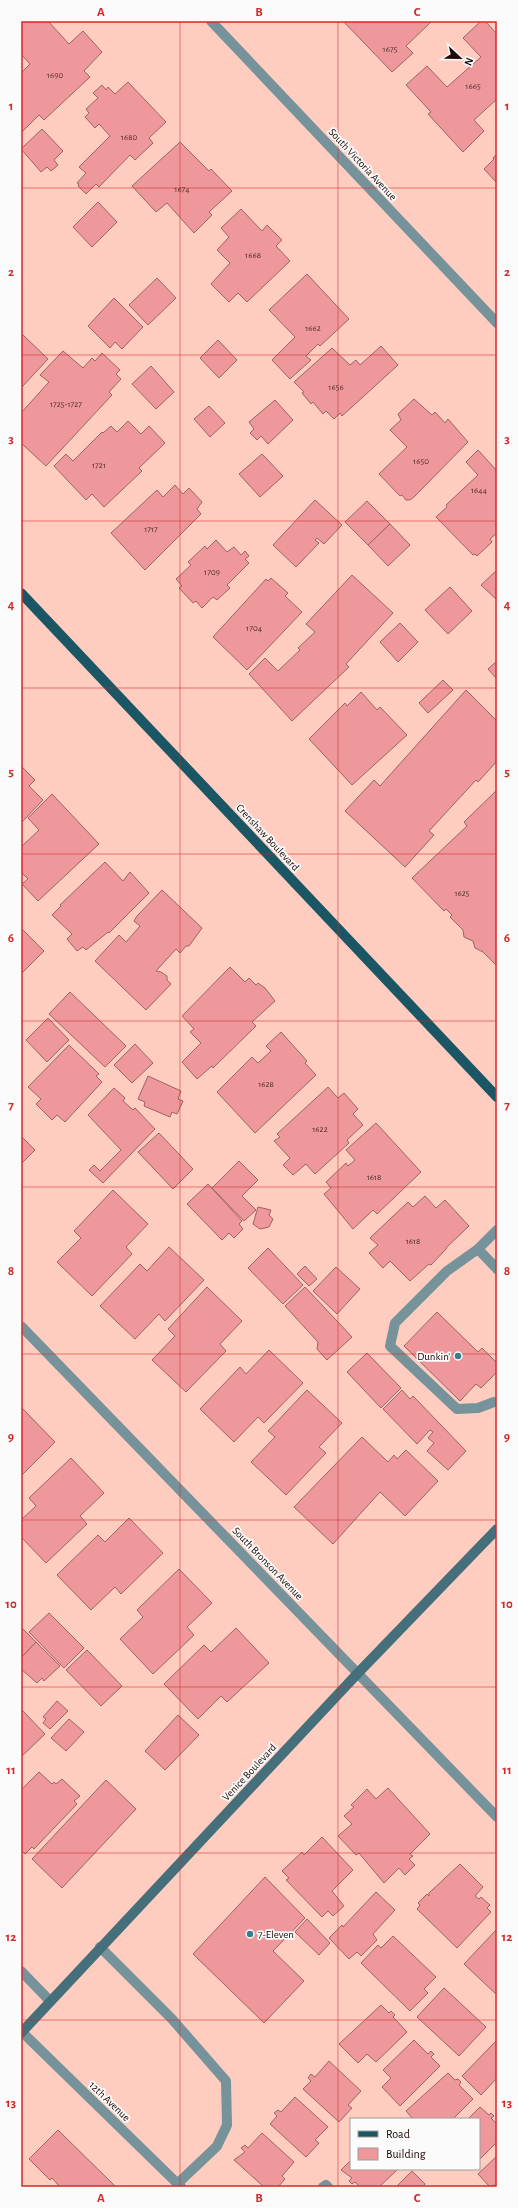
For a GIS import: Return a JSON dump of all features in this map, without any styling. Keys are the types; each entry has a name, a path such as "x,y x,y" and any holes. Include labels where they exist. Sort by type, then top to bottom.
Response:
{"main road":[{"name":"Crenshaw Boulevard","path":"21,593 497,1097"},
{"name":"Venice Boulevard","path":"22,2033 100,1947 358,1673 497,1529"}],"street":[{"name":"South Victoria Avenue","path":"211,21 497,324"},
{"path":"496,1402 478,1408 457,1409 390,1346 395,1323 447,1272 478,1249 497,1230"},
{"path":"478,1249 497,1269"},
{"name":"South Bronson Avenue","path":"21,1326 497,1817"},
{"path":"100,1947 172,2019 226,2081 227,2125 217,2146 179,2185"},
{"path":"21,1971 50,2001"},
{"name":"12th Avenue","path":"22,2033 179,2185"},
{"path":"323,2187 326,2184 328,2187"}],"building":[{"path":"21,21 48,21 69,44 83,31 102,52 84,71 90,77 44,120 39,115 21,133 21,73 30,64 21,54"},
{"path":"343,21 432,21 406,46 413,53 392,72"},
{"path":"481,21 485,21 497,34 497,99 474,120 484,131 463,152 428,114 431,112 406,85 427,66 447,87 481,57 463,38"},
{"path":"128,82 166,122 149,138 153,143 135,160 130,155 99,187 96,184 86,194 77,183 86,173 79,167 110,136 99,124 95,128 85,117 89,113 86,109 98,98 93,93 102,85 106,90 108,87 115,94"},
{"path":"42,129 63,151 54,160 58,165 51,171 47,167 41,172 21,149"},
{"path":"180,142 209,171 211,169 232,191 209,212 212,215 194,233 167,203 156,212 132,186"},
{"path":"497,154 497,183 484,169"},
{"path":"98,202 117,222 92,247 73,227"},
{"path":"241,209 262,231 267,225 282,240 276,246 290,261 247,302 238,293 229,302 211,284 230,263 217,250 229,237 221,228"},
{"path":"307,274 349,319 320,346 318,344 306,356 311,360 290,379 272,360 295,337 269,310"},
{"path":"157,278 176,298 148,325 129,305"},
{"path":"114,298 143,327 122,349 115,342 110,348 88,326"},
{"path":"21,333 48,359 21,388"},
{"path":"218,340 237,360 219,378 200,358"},
{"path":"381,346 398,365 342,416 340,413 334,419 326,411 323,414 313,402 311,404 302,393 304,392 294,382 332,348 350,365 356,360 360,365"},
{"path":"63,351 83,368 92,358 95,361 102,353 120,370 116,374 121,379 109,392 112,395 46,466 21,443 21,413 49,382 40,375"},
{"path":"151,366 174,392 156,409 132,384"},
{"path":"414,399 432,415 435,412 445,423 448,419 468,442 414,497 410,500 406,500 402,495 400,496 379,474 407,447 390,430 401,420 398,414"},
{"path":"275,400 293,420 268,444 261,436 257,440 250,433 254,429 249,422"},
{"path":"209,406 225,423 210,437 194,419"},
{"path":"128,421 141,434 149,426 165,443 139,468 142,471 104,507 92,494 86,500 54,466 66,454 73,461 102,432 103,433 111,426 117,432"},
{"path":"478,450 497,471 497,533 490,539 492,542 477,556 475,554 473,555 436,517 447,507 446,505 478,475 466,462"},
{"path":"262,454 283,476 260,497 239,474"},
{"path":"175,485 183,494 189,488 202,502 197,509 201,514 145,570 111,533 157,490 163,497"},
{"path":"315,500 342,525 324,544 317,538 315,540 319,543 296,567 273,545"},
{"path":"367,501 390,524 368,545 345,522"},
{"path":"390,524 410,545 388,566 368,545"},
{"path":"216,540 227,552 234,547 241,555 245,551 249,556 245,559 249,563 227,585 230,588 217,600 213,597 202,608 196,601 193,603 179,588 182,586 176,579 191,565 188,562 205,546 207,549"},
{"path":"497,570 497,600 481,585"},
{"path":"352,575 393,613 346,664 349,667 292,721 249,674 265,658 278,671 300,650 298,648 315,632 306,624"},
{"path":"271,578 288,593 285,596 302,612 247,670 213,637 266,579 268,581"},
{"path":"450,587 472,611 448,634 425,610"},
{"path":"400,623 418,642 398,662 380,642"},
{"path":"497,661 497,679 488,669"},
{"path":"443,680 453,690 428,713 419,703"},
{"path":"466,690 497,721 497,761 478,782 476,780 429,831 434,835 405,867 345,811 374,780 380,786"},
{"path":"361,692 377,710 380,707 407,735 352,785 309,739 345,703 347,706"},
{"path":"21,766 35,780 29,786 43,800 21,823"},
{"path":"497,790 497,966 483,952 475,948 473,941 464,937 463,930 450,917 452,915 446,909 444,911 412,878 467,826 464,822"},
{"path":"52,794 99,844 38,901 22,884 28,879 21,872 21,847 39,830 28,818"},
{"path":"105,862 123,881 130,872 149,893 109,933 108,932 86,950 83,947 77,951 67,939 72,934 52,915 61,906 60,905"},
{"path":"162,890 202,928 189,946 186,946 180,953 176,949 156,971 167,976 167,980 171,984 146,1010 95,961 119,935 126,942 140,926 134,921 137,916"},
{"path":"22,929 44,951 21,974 21,930"},
{"path":"230,967 245,982 249,978 256,985 258,983 265,988 275,1001 252,1022 256,1026 213,1068 212,1066 197,1079 182,1062 201,1043 190,1032 194,1029 182,1016"},
{"path":"70,992 126,1046 105,1067 49,1014"},
{"path":"48,1018 69,1040 47,1062 26,1040"},
{"path":"281,1032 307,1061 305,1063 316,1075 255,1133 217,1092 252,1057 258,1063 271,1051 266,1046"},
{"path":"135,1044 153,1063 132,1083 114,1065"},
{"path":"69,1045 99,1074 96,1076 102,1082 65,1122 57,1115 52,1120 36,1104 41,1099 28,1087"},
{"path":"148,1076 181,1091 178,1099 183,1101 177,1114 172,1112 170,1117 144,1106 145,1102 138,1099"},
{"path":"328,1087 338,1098 344,1093 358,1109 353,1114 363,1125 347,1140 349,1143 315,1174 306,1164 293,1175 283,1165 290,1158 274,1141 280,1137 277,1134"},
{"path":"114,1088 125,1098 123,1101 133,1110 135,1108 155,1129 103,1183 89,1170 94,1165 100,1171 121,1150 88,1115"},
{"path":"376,1123 421,1172 377,1214 373,1210 353,1229 324,1194 331,1188 326,1182 346,1163 348,1166 355,1160 346,1150"},
{"path":"159,1133 193,1169 173,1189 138,1152"},
{"path":"21,1136 35,1150 21,1164"},
{"path":"239,1161 258,1180 242,1196 256,1210 244,1221 212,1188"},
{"path":"208,1184 242,1221 239,1224 243,1229 234,1238 229,1233 222,1240 187,1204"},
{"path":"113,1190 148,1224 126,1247 132,1254 92,1296 57,1262 81,1238 74,1231"},
{"path":"425,1196 436,1208 445,1200 469,1226 431,1265 429,1264 410,1281 390,1261 383,1268 369,1253 378,1245 370,1238 408,1202 413,1207"},
{"path":"258,1207 271,1210 269,1215 273,1219 269,1227 260,1229 253,1224"},
{"path":"169,1247 204,1280 165,1321 159,1314 135,1339 100,1306 140,1264 147,1271"},
{"path":"268,1248 303,1285 283,1304 248,1268"},
{"path":"305,1266 317,1279 309,1286 297,1274"},
{"path":"336,1267 360,1289 337,1314 313,1291"},
{"path":"207,1287 242,1321 220,1344 226,1351 186,1392 152,1360 175,1336 168,1329"},
{"path":"305,1287 352,1337 327,1360 317,1349 318,1342 285,1306"},
{"path":"437,1312 478,1352 482,1348 497,1363 497,1372 481,1388 476,1384 460,1401 404,1346"},
{"path":"269,1350 303,1383 264,1423 258,1417 234,1442 200,1409 240,1367 246,1374"},
{"path":"367,1353 401,1388 381,1408 347,1372"},
{"path":"307,1390 342,1423 319,1447 326,1453 286,1495 251,1462 275,1437 268,1431"},
{"path":"402,1390 410,1399 413,1396 466,1451 448,1470 427,1451 434,1443 428,1438 433,1432 430,1430 417,1444 383,1409"},
{"path":"22,1408 55,1442 21,1476 21,1409"},
{"path":"362,1437 388,1462 394,1455 397,1459 406,1450 438,1481 405,1516 380,1492 333,1544 294,1507"},
{"path":"71,1458 104,1493 80,1516 87,1524 46,1563 21,1537 21,1520 36,1506 29,1498"},
{"path":"129,1518 163,1553 121,1594 115,1587 91,1610 57,1575 98,1535 105,1542"},
{"path":"179,1569 212,1603 187,1627 194,1635 153,1674 120,1639 143,1617 137,1610"},
{"path":"49,1613 84,1648 64,1668 29,1632"},
{"path":"21,1627 36,1642 21,1658"},
{"path":"236,1628 269,1663 227,1702 221,1696 198,1719 164,1684 204,1645 211,1652"},
{"path":"36,1642 60,1666 44,1681 42,1678 37,1683 21,1669 21,1658"},
{"path":"87,1650 122,1686 101,1706 66,1670"},
{"path":"57,1701 68,1711 50,1729 43,1723 46,1719 43,1717"},
{"path":"21,1709 45,1734 21,1757"},
{"path":"178,1715 199,1735 165,1770 145,1751"},
{"path":"69,1719 84,1732 66,1751 51,1738"},
{"path":"39,1772 52,1784 54,1782 56,1784 62,1779 80,1796 74,1801 77,1804 34,1849 32,1847 25,1854 21,1850 21,1790"},
{"path":"106,1780 136,1809 62,1888 32,1859"},
{"path":"388,1788 430,1834 410,1854 413,1856 409,1859 415,1865 405,1875 399,1868 384,1883 359,1853 356,1855 338,1836 352,1824 344,1816 354,1807 351,1805 367,1789 376,1799"},
{"path":"322,1837 353,1870 332,1891 344,1906 333,1916 328,1911 322,1917 286,1880 289,1878 282,1871 302,1852 304,1855"},
{"path":"460,1864 483,1887 475,1896 479,1899 481,1897 490,1905 487,1908 491,1912 457,1948 417,1909 420,1905 418,1903 427,1894 429,1896 429,1893"},
{"name":"7-Eleven","path":"265,1877 305,1918 273,1951 304,1981 264,2023 193,1954"},
{"path":"376,1892 395,1910 373,1934 377,1940 361,1956 357,1952 349,1959 329,1938 342,1925 343,1927"},
{"path":"307,1919 330,1943 319,1955 295,1932"},
{"path":"497,1929 497,1995 464,1964"},
{"path":"393,1936 436,1977 424,1989 428,1993 410,2011 361,1963 378,1945 381,1948"},
{"path":"444,1988 486,2027 459,2056 417,2017"},
{"path":"381,2005 389,2013 391,2011 395,2015 393,2017 407,2032 376,2062 367,2054 358,2063 339,2044"},
{"path":"414,2040 428,2054 431,2051 434,2054 431,2057 440,2066 400,2106 382,2087 391,2078 383,2070"},
{"path":"497,2040 497,2078 481,2095 462,2076"},
{"path":"329,2061 361,2091 348,2105 352,2108 339,2122 303,2089 311,2081 308,2078 311,2074 315,2077"},
{"path":"448,2073 455,2080 458,2079 461,2082 459,2085 473,2099 454,2118 412,2118 406,2111"},
{"path":"295,2097 328,2127 315,2140 319,2143 306,2157 270,2124 277,2116 274,2113 278,2110 281,2112"},
{"path":"480,2107 489,2115 491,2113 494,2116 491,2118 497,2124 497,2142 480,2159 480,2118 469,2118"},
{"path":"58,2130 116,2187 60,2187 52,2178 50,2180 29,2159"},
{"path":"262,2133 294,2162 282,2176 285,2179 278,2187 264,2187 234,2160 245,2152 241,2148 245,2145 248,2148"},
{"path":"497,2156 497,2187 494,2185 490,2187 478,2174"},
{"path":"350,2161 350,2170 397,2170 379,2187 360,2187 355,2182 352,2184 349,2181 352,2178 341,2170"},
{"path":"412,2171 425,2184 422,2187 396,2187"}],"place":[{"name":"Dunkin'","path":"458,1356"},
{"name":"7-Eleven","path":"250,1934"}]}
